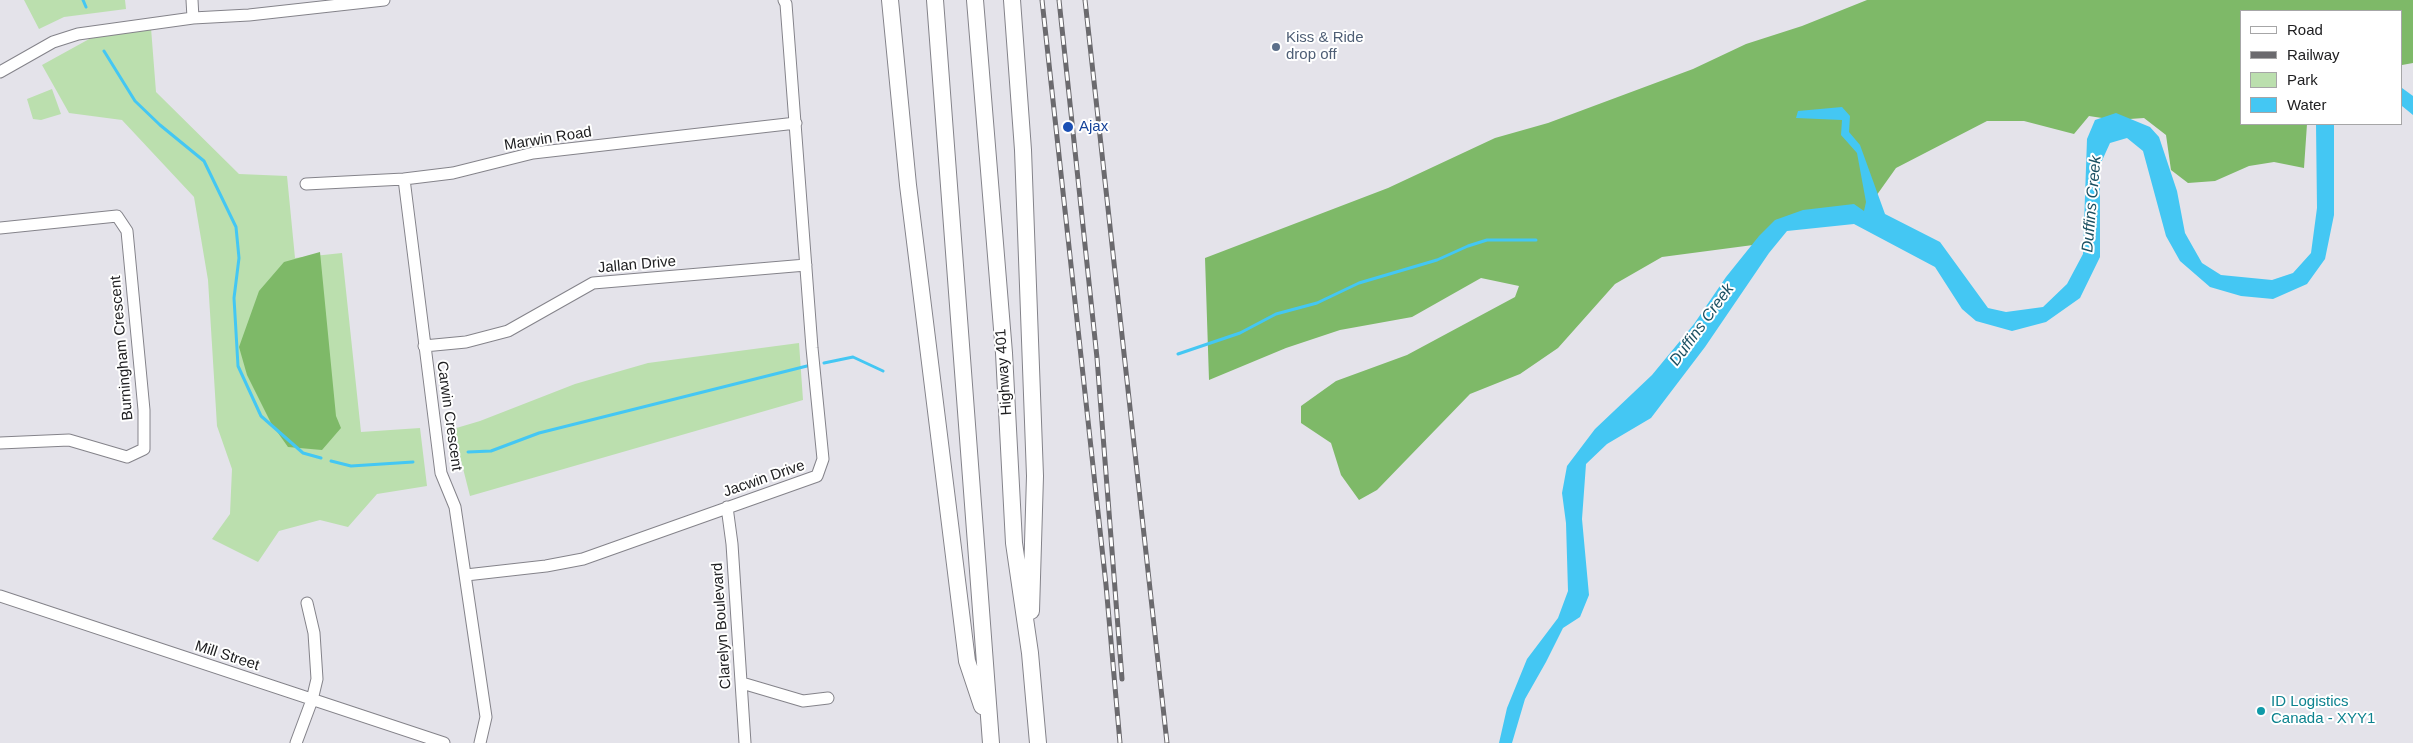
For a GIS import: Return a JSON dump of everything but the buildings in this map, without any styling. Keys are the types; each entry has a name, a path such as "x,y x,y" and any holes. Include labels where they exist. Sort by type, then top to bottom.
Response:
{"highway":[{"path":"890,0 908,185 967,660 990,735"},
{"path":"935,0 990,735"},
{"name":"Highway 401","path":"975,0 1004,353 1014,543 1030,653 1038,743"},
{"path":"1012,0 1023,150 1035,476 1030,653"}],"street":[{"path":"192,0 193,18"},
{"path":"0,72 53,42 78,34 193,18 249,15 384,0"},
{"name":"Jacwin Drive","path":"466,575 546,566 583,559 817,476 823,459 786,4 784,0"},
{"name":"Marwin Road","path":"306,184 404,179 453,173 533,153 796,123"},
{"name":"Carwin Crescent","path":"404,179 440,473 455,507 486,716 480,743"},
{"name":"Burningham Crescent","path":"0,228 117,216 127,231 144,410 144,449 127,457 68,440 0,444"},
{"name":"Jallan Drive","path":"424,346 466,342 508,331 593,283 806,265"},
{"name":"Clarelyn Boulevard","path":"727,508 732,544 745,743"},
{"name":"Mill Street","path":"0,596 444,743"},
{"path":"296,743 312,700 317,679 314,633 307,604"},
{"path":"742,683 803,701 828,698"}],"green space":[{"path":"24,0 125,0 126,9 64,17 39,29"},
{"path":"1867,0 2413,0 2413,63 2403,65 2403,10 2240,10 2240,125 2307,125 2304,168 2274,162 2249,166 2215,181 2188,183 2171,170 2166,135 2144,118 2115,120 2089,116 2074,134 2024,121 1987,121 1896,168 1864,213 1776,220 1753,245 1662,257 1615,284 1558,348 1520,374 1470,394 1377,490 1359,500 1341,475 1331,443 1301,423 1301,406 1336,381 1407,355 1515,297 1519,286 1481,278 1412,317 1340,330 1286,348 1209,380 1205,258 1388,188 1495,138 1548,123 1693,69 1746,44 1802,26"},
{"path":"151,28 156,92 239,174 287,176 295,258 342,253 361,432 420,428 427,486 377,494 348,527 320,520 279,531 258,562 212,539 230,514 232,469 217,426 208,280 194,197 122,120 69,113 42,65 91,38"},
{"path":"52,89 61,114 41,120 33,119 27,99"},
{"path":"320,252 336,416 341,428 322,450 288,447 271,423 247,375 239,347 259,291 284,262"},
{"path":"799,343 803,400 470,496 453,429 480,421 575,384 648,363"}],"water":[{"path":"2403,89 2413,96 2413,115 2403,107"},
{"name":"Duffins Creek","path":"1842,107 1850,116 1849,132 1860,145 1885,214 1940,242 1988,308 2006,312 2043,307 2067,284 2083,254 2087,139 2095,120 2116,113 2150,127 2159,137 2177,191 2185,233 2202,263 2221,275 2272,280 2293,273 2311,253 2317,208 2316,125 2334,125 2334,215 2325,259 2307,284 2273,299 2241,296 2210,287 2180,261 2166,236 2143,151 2127,138 2110,143 2100,165 2100,257 2080,298 2046,322 2012,331 1976,321 1962,309 1935,267 1854,224 1787,231 1769,253 1705,347 1651,418 1607,444 1586,464 1582,519 1589,595 1580,617 1563,628 1525,699 1512,743 1499,743 1507,708 1527,659 1558,618 1568,591 1566,523 1562,493 1567,466 1595,429 1652,375 1694,324 1726,277 1759,236 1775,220 1803,210 1854,204 1864,211 1866,202 1857,153 1841,135 1842,120 1796,118 1798,111"}],"waterway":[{"path":"83,0 86,7"},
{"path":"104,51 135,101 160,125 204,161 236,227 239,258 234,298 238,366 261,416 303,453 321,458"},
{"path":"1178,354 1240,333 1276,314 1317,303 1359,283 1437,260 1468,246 1487,240 1536,240"},
{"path":"824,363 853,357 883,371"},
{"path":"468,452 491,451 539,433 807,366"},
{"path":"331,461 351,466 413,462"}],"railway":[{"path":"1042,0 1106,585 1120,743"},
{"path":"1059,0 1097,358 1122,679"},
{"path":"1085,0 1167,743"}],"place":[{"name":"Kiss & Ride drop off","path":"1276,47"},
{"name":"Ajax","path":"1068,127"},
{"name":"ID Logistics Canada - XYY1","path":"2261,711"}]}
